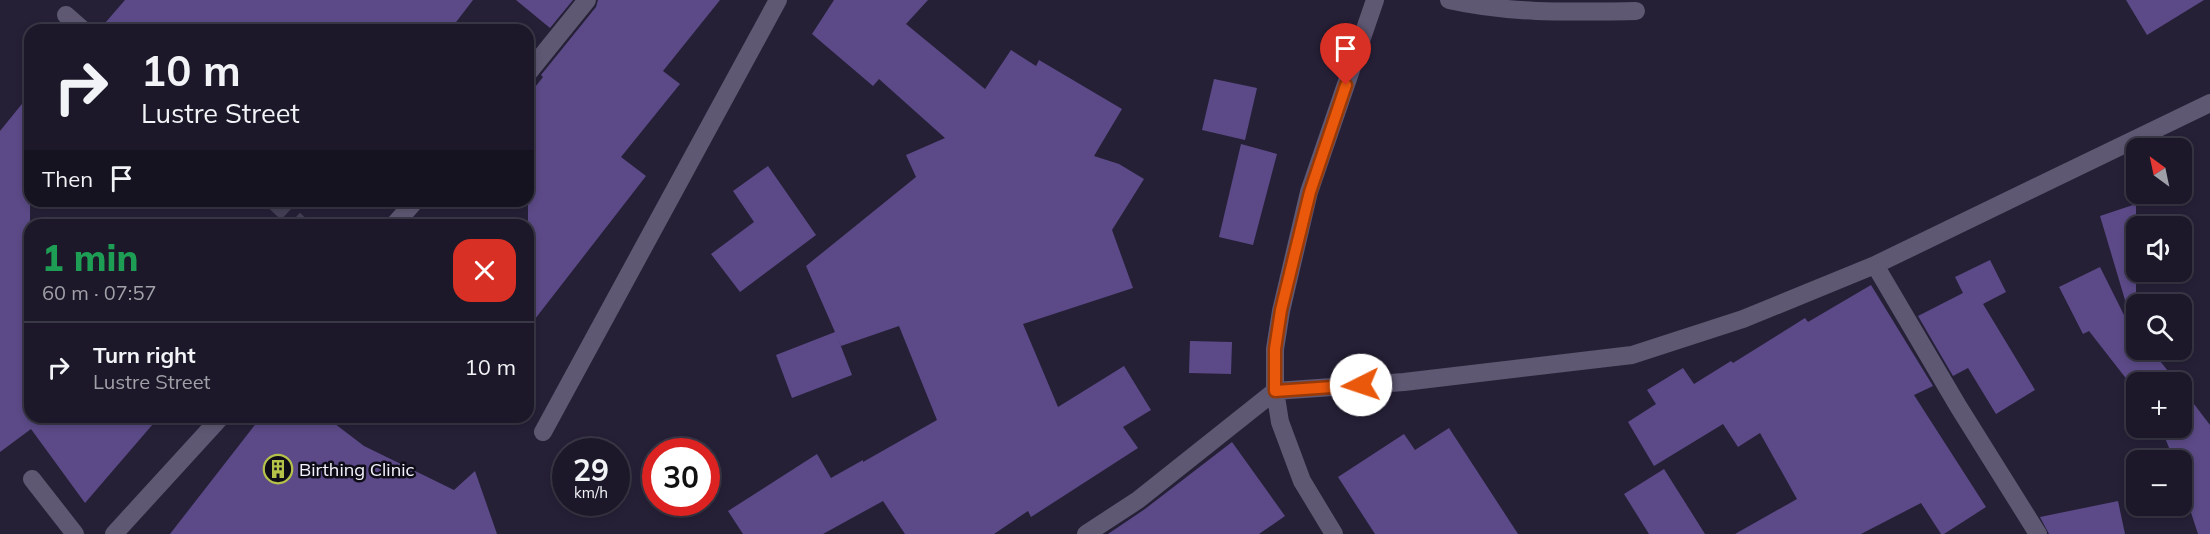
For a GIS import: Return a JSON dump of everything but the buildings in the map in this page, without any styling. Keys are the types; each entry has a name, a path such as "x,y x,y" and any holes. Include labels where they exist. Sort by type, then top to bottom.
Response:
{"street":[{"path":"534,66 587,0"},
{"path":"543,432 778,0"},
{"path":"1334,534 1311,498 1288,448 1280,423 1275,391 1275,349 1281,310 1310,192 1375,0"},
{"path":"1449,0 1464,4 1546,13 1636,11"},
{"path":"66,15 76,24"},
{"path":"1086,534 1138,500 1275,391 1404,382 1632,356 1743,319 1875,265 2210,103"},
{"path":"400,219 410,207"},
{"path":"1875,265 1958,406 2038,534"},
{"path":"114,534 215,423"},
{"path":"32,479 75,534"}],"tunnel":[{"path":"280,207 294,219"}],"place":[{"name":"Birthing Clinic","path":"278,469"}],"route":[{"path":"1346,85 1310,192 1281,310 1275,349 1275,391 1361,385"}]}
